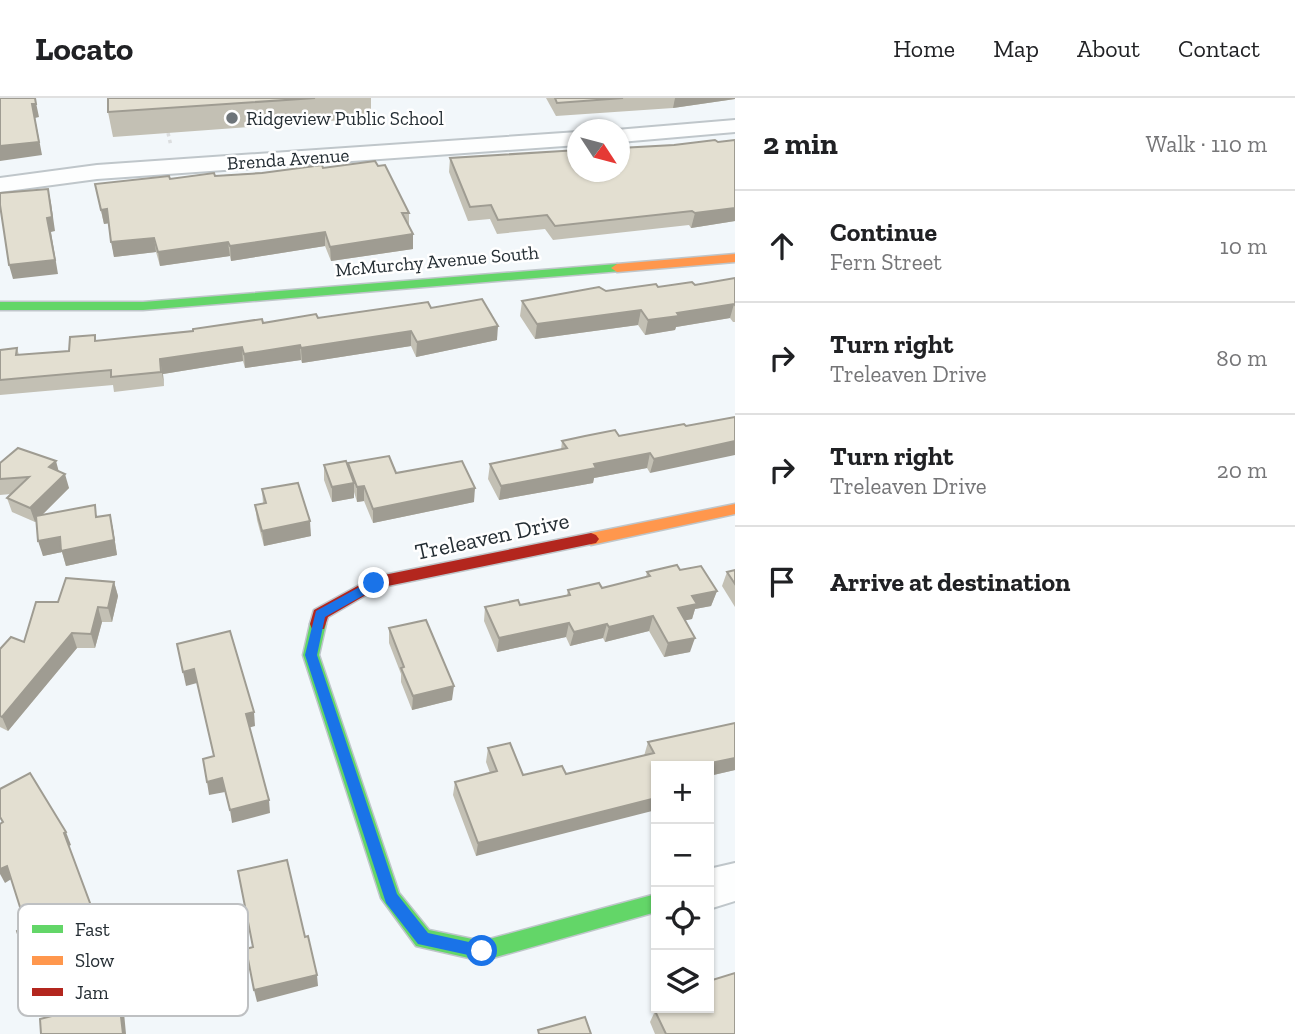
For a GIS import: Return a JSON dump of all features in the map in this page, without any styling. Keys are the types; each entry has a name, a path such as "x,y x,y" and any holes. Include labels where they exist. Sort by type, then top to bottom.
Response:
{"street":[{"path":"630,134 735,126"},
{"name":"Brenda Avenue","path":"0,185 97,172 567,139"},
{"name":"McMurchy Avenue South","path":"0,306 143,306 735,258"},
{"name":"McMurchy Avenue South","path":"52,323 143,306"},
{"name":"Treleaven Drive","path":"651,904 482,951 424,939 391,898 311,655 320,614 374,583 735,509"},
{"path":"714,888 735,882"}],"building":[{"path":"0,98 35,98 36,104 32,104 39,142 0,146"},
{"path":"108,98 315,98 108,112"},
{"path":"555,98 623,98 557,103"},
{"path":"735,140 735,208 555,226 547,215 498,220 491,205 470,207 450,158 567,151 567,182 630,182 630,147"},
{"path":"375,161 378,166 385,165 409,213 402,213 413,234 330,247 325,232 230,246 228,242 158,252 154,238 111,242 107,209 101,210 95,184 214,173 215,176 262,173 322,165 323,168"},
{"path":"48,189 52,217 47,218 55,260 9,265 0,193"},
{"path":"735,278 735,305 648,320 641,310 537,324 522,301 599,287 606,291 656,284 658,287 692,282 695,285"},
{"path":"482,299 498,326 417,342 411,331 301,348 300,345 244,354 242,347 160,359 161,372 111,377 111,370 0,380 0,350 17,348 16,355 69,351 70,337 95,335 95,341 193,331 262,319 263,323 316,314 318,318 428,302 431,308"},
{"path":"735,417 735,441 654,459 650,453 594,464 596,468 501,486 490,464 567,448 562,441 615,430 619,436"},
{"path":"18,448 56,461 49,467 65,474 30,508 7,498 29,477 0,479 0,463"},
{"path":"389,456 396,473 462,461 475,488 373,509 364,486 357,487 348,463"},
{"path":"346,461 354,483 332,487 324,465"},
{"path":"298,483 310,521 262,531 255,505 266,503 262,489"},
{"path":"95,505 96,517 110,515 114,540 61,551 60,537 38,541 36,516"},
{"path":"677,565 680,570 701,566 717,591 692,596 697,604 678,608 695,638 668,643 653,616 574,632 569,623 499,638 485,607 518,600 520,605 570,595 568,590 599,583 602,588 650,576 647,572"},
{"path":"735,570 735,584 727,572"},
{"path":"66,578 114,582 108,608 98,607 91,634 72,633 2,717 0,649 11,637 24,642 36,602 58,602"},
{"path":"426,620 454,686 413,696 389,628"},
{"path":"230,631 254,712 246,714 269,800 230,810 222,778 207,782 203,759 214,756 194,669 183,672 177,644"},
{"path":"735,723 735,758 714,762 651,761 651,799 478,843 455,782 497,771 488,748 510,743 523,775 562,766 566,774 654,753 648,742"},
{"path":"30,773 66,832 64,833 90,904 19,904 7,866 0,869 0,824 3,822 0,817 0,789"},
{"path":"287,860 317,975 254,990 248,959 248,948 253,947 248,904 245,904 238,871"},
{"path":"735,973 735,1034 666,1034 656,1013 714,1013 714,979"},
{"path":"52,1016 121,1016 123,1034 41,1034 40,1019"},
{"path":"585,1017 591,1034 539,1034 538,1030"}],"traffic: fast":[{"path":"0,306 143,306 617,268"},
{"path":"318,624 311,655 391,898 423,939 482,951 651,904"}],"traffic: slow":[{"path":"617,268 735,258"},
{"path":"591,539 735,509"}],"traffic: jam":[{"path":"318,624 320,614 374,583 591,539"}],"place":[{"name":"Ridgeview Public School","path":"232,118"}],"route":[{"path":"374,583 320,614 311,655 391,898 424,939 482,951"}]}
